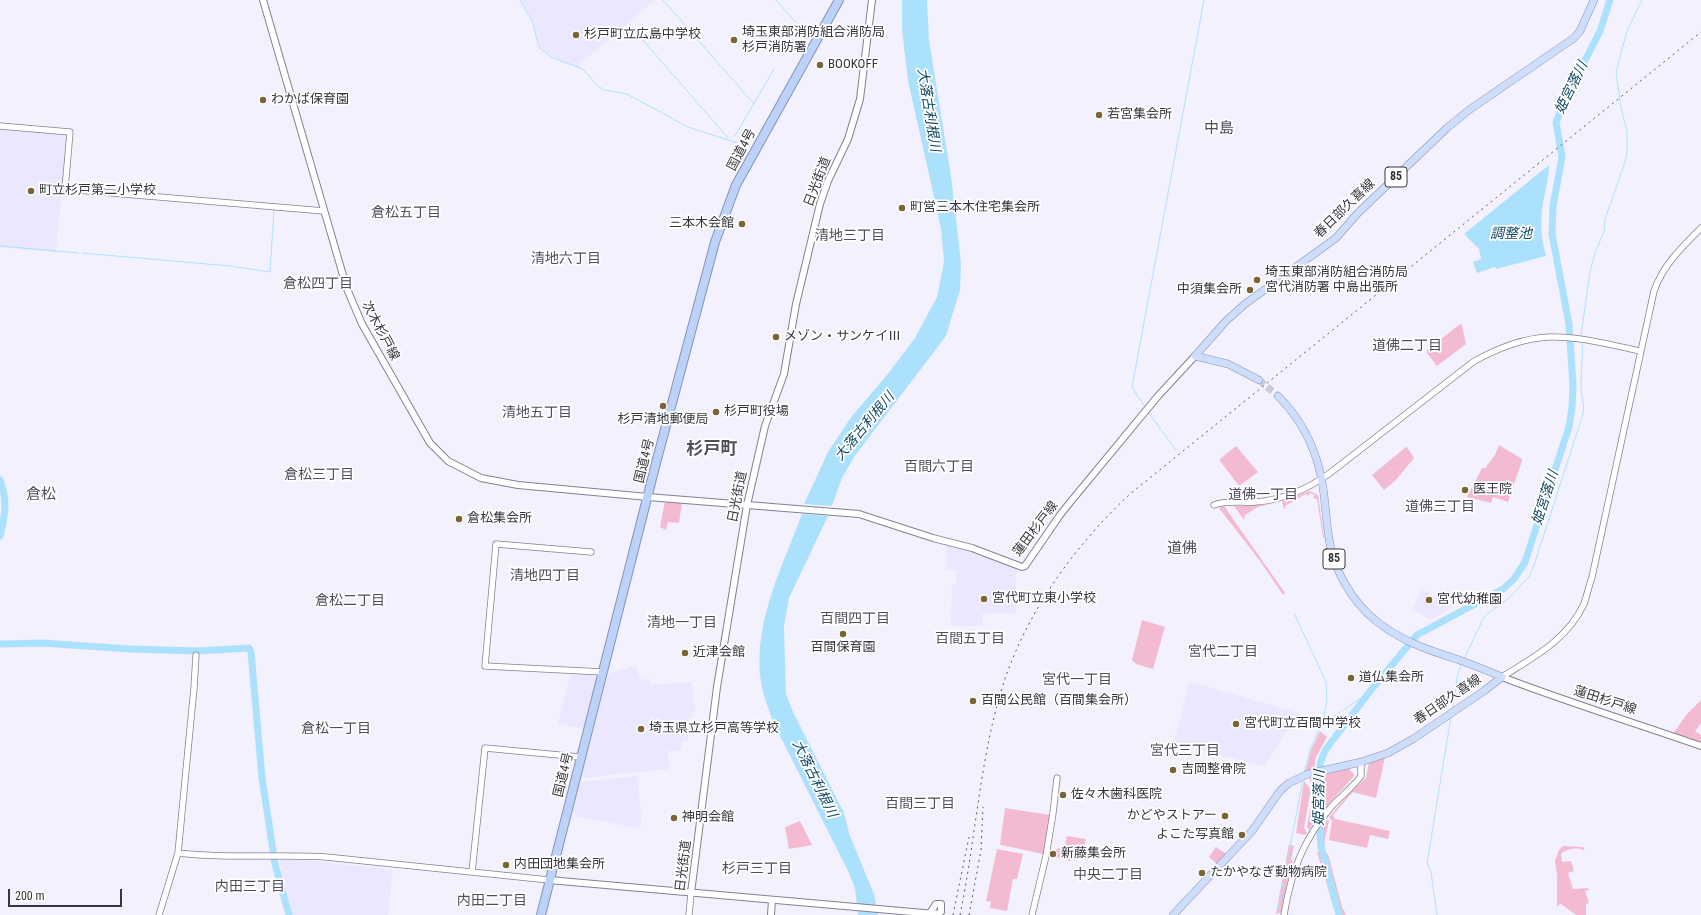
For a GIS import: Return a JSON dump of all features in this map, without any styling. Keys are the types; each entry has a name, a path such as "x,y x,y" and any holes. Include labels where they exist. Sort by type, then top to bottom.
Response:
{"highway":[{"name":"国道4号","path":"541,915 580,757 709,263 727,208 748,163 836,2"}],"main road":[{"name":"次木杉戸線","path":"263,0 347,289 358,316 434,448 443,457 462,469 490,480 518,485 648,497"},
{"name":"日光街道","path":"692,893 717,688 747,505 762,434 784,374 796,304 820,200 848,139 860,99 872,0"},
{"name":"春日部久喜線","path":"1195,356 1221,326 1245,304 1336,238 1366,205 1447,128 1469,110 1574,38 1580,31 1594,0"},
{"path":"1195,356 1228,364 1259,380"},
{"name":"蓮田杉戸線","path":"747,505 859,514 933,538 972,548 1022,567 1025,566 1068,505 1158,396 1195,356"},
{"name":"85","path":"1278,396 1286,404 1304,429 1314,450 1322,479"},
{"name":"春日部久喜線","path":"1322,479 1330,545 1333,556 1344,582 1368,614 1404,640 1419,647 1502,677"},
{"path":"648,497 747,505"},
{"name":"蓮田杉戸線","path":"1502,677 1544,694 1625,719 1701,746"},
{"name":"春日部久喜線","path":"1173,915 1252,831 1286,785 1300,776 1361,762 1381,756 1402,746 1484,691 1502,677"},
{"path":"549,880 930,913"},
{"path":"771,915 772,900"}],"street":[{"path":"0,126 70,132 65,189 324,211"},
{"path":"1502,677 1529,661 1554,643 1569,628 1584,602 1592,577 1651,301 1657,283 1670,262 1701,228"},
{"path":"1214,505 1224,503 1254,502 1279,498 1308,487 1322,479 1474,362 1496,349 1531,338 1560,336 1576,337 1640,351"},
{"path":"591,552 496,544 485,666 603,672"},
{"path":"159,915 178,853 196,655"},
{"path":"472,872 485,748 580,757"},
{"path":"1284,915 1295,866 1313,831 1323,817 1361,776 1361,762"},
{"path":"1032,915 1046,856 1055,801 1056,778"},
{"path":"178,853 210,856 305,856 549,880"},
{"name":"日光街道","path":"689,915 692,893"}],"shaded area":[{"name":"杉戸町立広島中学校","path":"521,0 655,0 577,67 558,60 540,47 534,23"},
{"name":"町立杉戸第二小学校","path":"0,129 66,134 67,136 56,252 0,247"},
{"path":"1460,324 1462,325 1466,344 1437,366 1427,353 1427,350"},
{"path":"1499,445 1522,459 1508,502 1493,497 1491,503 1467,497 1482,468 1485,468 1495,455"},
{"path":"1236,446 1258,472 1239,486 1220,461 1220,459"},
{"path":"1406,447 1414,458 1396,480 1384,490 1372,475"},
{"path":"1310,491 1318,495 1324,538 1317,499 1313,498 1315,495 1310,493 1308,496 1306,494 1285,506 1286,508 1284,509 1282,501"},
{"path":"665,501 682,503 679,523 668,522 666,530 660,527"},
{"path":"1278,502 1258,507 1245,515 1244,520 1234,506 1258,505"},
{"path":"1224,506 1285,593 1283,595 1260,561 1219,508"},
{"name":"宮代町立東小学校","path":"946,543 1014,566 1016,569 1016,613 982,614 983,626 951,626 952,584 956,584 956,570 946,569"},
{"name":"宮代幼稚園","path":"1421,590 1454,606 1431,620 1412,609"},
{"path":"1142,620 1165,627 1153,669 1136,664 1132,660"},
{"name":"埼玉県立杉戸高等学校","path":"636,665 639,679 650,680 650,685 692,682 695,711 691,712 692,717 688,718 688,741 682,741 682,750 668,751 668,769 581,778 608,674"},
{"path":"571,673 598,675 583,729 558,723"},
{"name":"宮代町立百間中学校","path":"1191,682 1302,715 1285,734 1264,767 1174,742 1189,683"},
{"path":"1701,700 1701,723 1695,731 1701,735 1701,743 1673,734 1686,715"},
{"path":"1320,731 1327,737 1316,757 1314,769 1305,772 1311,750"},
{"path":"1385,757 1376,798 1353,792 1333,815 1335,819 1390,831 1388,839 1370,835 1367,848 1329,840 1328,846 1332,821 1329,817 1347,796 1366,778 1369,762"},
{"path":"1348,768 1354,776 1320,814 1319,797 1322,773"},
{"path":"1318,774 1316,819 1309,830 1307,826 1313,795 1309,776"},
{"path":"637,776 641,817 641,826 639,828 578,817 572,811 580,782"},
{"path":"1304,781 1310,788 1304,828 1307,833 1305,835 1296,833"},
{"path":"1005,808 1050,815 1045,852 1043,854 1000,844"},
{"path":"1328,819 1329,821 1325,838 1325,848 1323,848 1321,829"},
{"path":"800,821 812,845 789,849 785,827"},
{"path":"1067,836 1086,839 1083,849 1074,846 1070,861 1055,857 1056,850 1065,844"},
{"path":"1289,844 1294,846 1291,860 1293,861 1281,913 1276,913"},
{"path":"1563,846 1583,847 1585,851 1582,849 1573,849 1561,853 1562,862 1571,861 1574,871 1568,873 1573,889 1588,888 1589,890 1585,891 1589,903 1586,904 1586,915 1576,915 1561,904 1557,906 1557,874 1555,861 1559,850"},
{"path":"1216,847 1226,854 1217,864 1209,857"},
{"path":"997,849 1023,854 1017,879 1013,879 1007,911 990,908 991,902 986,901"},
{"path":"1317,852 1320,852 1338,915 1336,915"},
{"path":"1325,853 1328,854 1343,910 1346,915 1341,915"},
{"path":"279,860 304,860 393,870 388,915 293,915"}],"water":[{"name":"大落古利根川","path":"902,0 927,0 929,40 951,176 958,236 961,264 960,290 946,336 854,457 842,478 832,506 804,504 828,452 852,416 887,375 915,338 937,297 944,262 941,228 908,81 902,30"},
{"name":"調整池","path":"1549,165 1541,221 1542,239 1546,256 1496,269 1495,267 1477,273 1473,262 1481,259 1479,249 1464,234"},
{"name":"大落古利根川","path":"802,514 828,516 789,598 784,626 786,694 793,712 844,813 850,836 874,894 878,915 858,915 855,888 848,871 774,724 761,681 760,654 766,613 779,573"}],"waterway":[{"path":"520,0 533,23 538,44 541,49 553,58 583,69 598,86 604,90 627,94 688,127 750,147"},
{"path":"663,0 754,104"},
{"path":"776,0 799,26"},
{"path":"1145,407 1132,387 1204,0"},
{"name":"姫宮落川","path":"1339,915 1321,846 1318,805 1320,765 1326,749 1371,690 1417,635 1503,589 1514,579 1525,562 1569,427 1573,385 1569,324 1552,234 1553,206 1562,157 1556,122 1567,96 1600,31 1610,0"},
{"path":"1581,336 1590,272 1596,250 1604,232 1605,219 1627,153 1627,131 1621,108 1616,72 1627,31 1642,0"},
{"path":"629,24 728,138"},
{"path":"735,136 774,69"},
{"path":"82,253 230,266 270,272 274,210"},
{"path":"0,246 78,253"},
{"path":"1464,659 1483,619 1487,614 1509,598 1529,577 1535,562 1583,414 1584,407 1581,386 1582,341"},
{"path":"1148,412 1176,450"},
{"path":"0,480 3,487 5,501 0,536"},
{"path":"1295,615 1326,682 1327,701 1322,725"},
{"path":"0,644 42,643 130,649 198,651 249,648 251,652 262,778 273,850"},
{"path":"1453,708 1457,677 1461,664"},
{"path":"1304,773 1310,750 1321,725 1367,694"},
{"path":"1437,915 1431,872 1427,863 1451,717"},
{"path":"1277,915 1303,780"},
{"path":"274,860 289,915"}],"tunnel":[{"path":"1259,380 1278,396"}],"railway":[{"path":"960,915 970,861 982,779 992,725 999,698 1020,641 1035,614 1068,562 1088,538 1108,515 1130,494 1701,32"},
{"path":"969,915 981,850 983,807"},
{"path":"953,915 969,837"}],"place":[{"name":"杉戸町立広島中学校","path":"576,35"},
{"name":"埼玉東部消防組合消防局 杉戸消防署","path":"734,40"},
{"name":"BOOKOFF","path":"820,65"},
{"name":"わかば保育園","path":"263,100"},
{"name":"若宮集会所","path":"1099,115"},
{"name":"町立杉戸第二小学校","path":"31,191"},
{"name":"町営三本木住宅集会所","path":"902,208"},
{"name":"三本木会館","path":"742,224"},
{"name":"埼玉東部消防組合消防局 宮代消防署 中島出張所","path":"1257,280"},
{"name":"中須集会所","path":"1250,290"},
{"name":"メゾン・サンケイⅢ","path":"776,337"},
{"name":"杉戸清地郵便局","path":"663,406"},
{"name":"杉戸町役場","path":"716,412"},
{"name":"医王院","path":"1465,490"},
{"name":"倉松集会所","path":"459,519"},
{"name":"宮代町立東小学校","path":"984,599"},
{"name":"宮代幼稚園","path":"1429,600"},
{"name":"百間保育園","path":"843,634"},
{"name":"近津会館","path":"685,653"},
{"name":"道仏集会所","path":"1351,678"},
{"name":"百間公民館（百間集会所）","path":"973,701"},
{"name":"宮代町立百間中学校","path":"1236,724"},
{"name":"埼玉県立杉戸高等学校","path":"641,729"},
{"name":"吉岡整骨院","path":"1173,770"},
{"name":"佐々木歯科医院","path":"1063,795"},
{"name":"かどやストアー","path":"1225,816"},
{"name":"神明会館","path":"674,818"},
{"name":"よこた写真館","path":"1242,835"},
{"name":"新藤集会所","path":"1053,854"},
{"name":"内田団地集会所","path":"506,865"},
{"name":"たかやなぎ動物病院","path":"1202,873"}],"district":[{"name":"中島","path":"1219,129"},
{"name":"倉松五丁目","path":"406,213"},
{"name":"清地三丁目","path":"850,236"},
{"name":"清地六丁目","path":"566,259"},
{"name":"倉松四丁目","path":"318,284"},
{"name":"道佛二丁目","path":"1407,346"},
{"name":"清地五丁目","path":"537,413"},
{"name":"杉戸町","path":"712,450"},
{"name":"百間六丁目","path":"939,467"},
{"name":"倉松三丁目","path":"319,475"},
{"name":"倉松","path":"41,495"},
{"name":"道佛一丁目","path":"1263,495"},
{"name":"道佛三丁目","path":"1440,507"},
{"name":"道佛","path":"1182,549"},
{"name":"清地四丁目","path":"545,576"},
{"name":"倉松二丁目","path":"350,601"},
{"name":"百間四丁目","path":"855,619"},
{"name":"清地一丁目","path":"682,623"},
{"name":"百間五丁目","path":"970,639"},
{"name":"宮代二丁目","path":"1223,652"},
{"name":"宮代一丁目","path":"1077,680"},
{"name":"倉松一丁目","path":"336,729"},
{"name":"宮代三丁目","path":"1185,751"},
{"name":"百間三丁目","path":"920,804"},
{"name":"杉戸三丁目","path":"757,869"},
{"name":"中央二丁目","path":"1108,875"},
{"name":"内田三丁目","path":"250,887"},
{"name":"内田二丁目","path":"492,901"}]}
